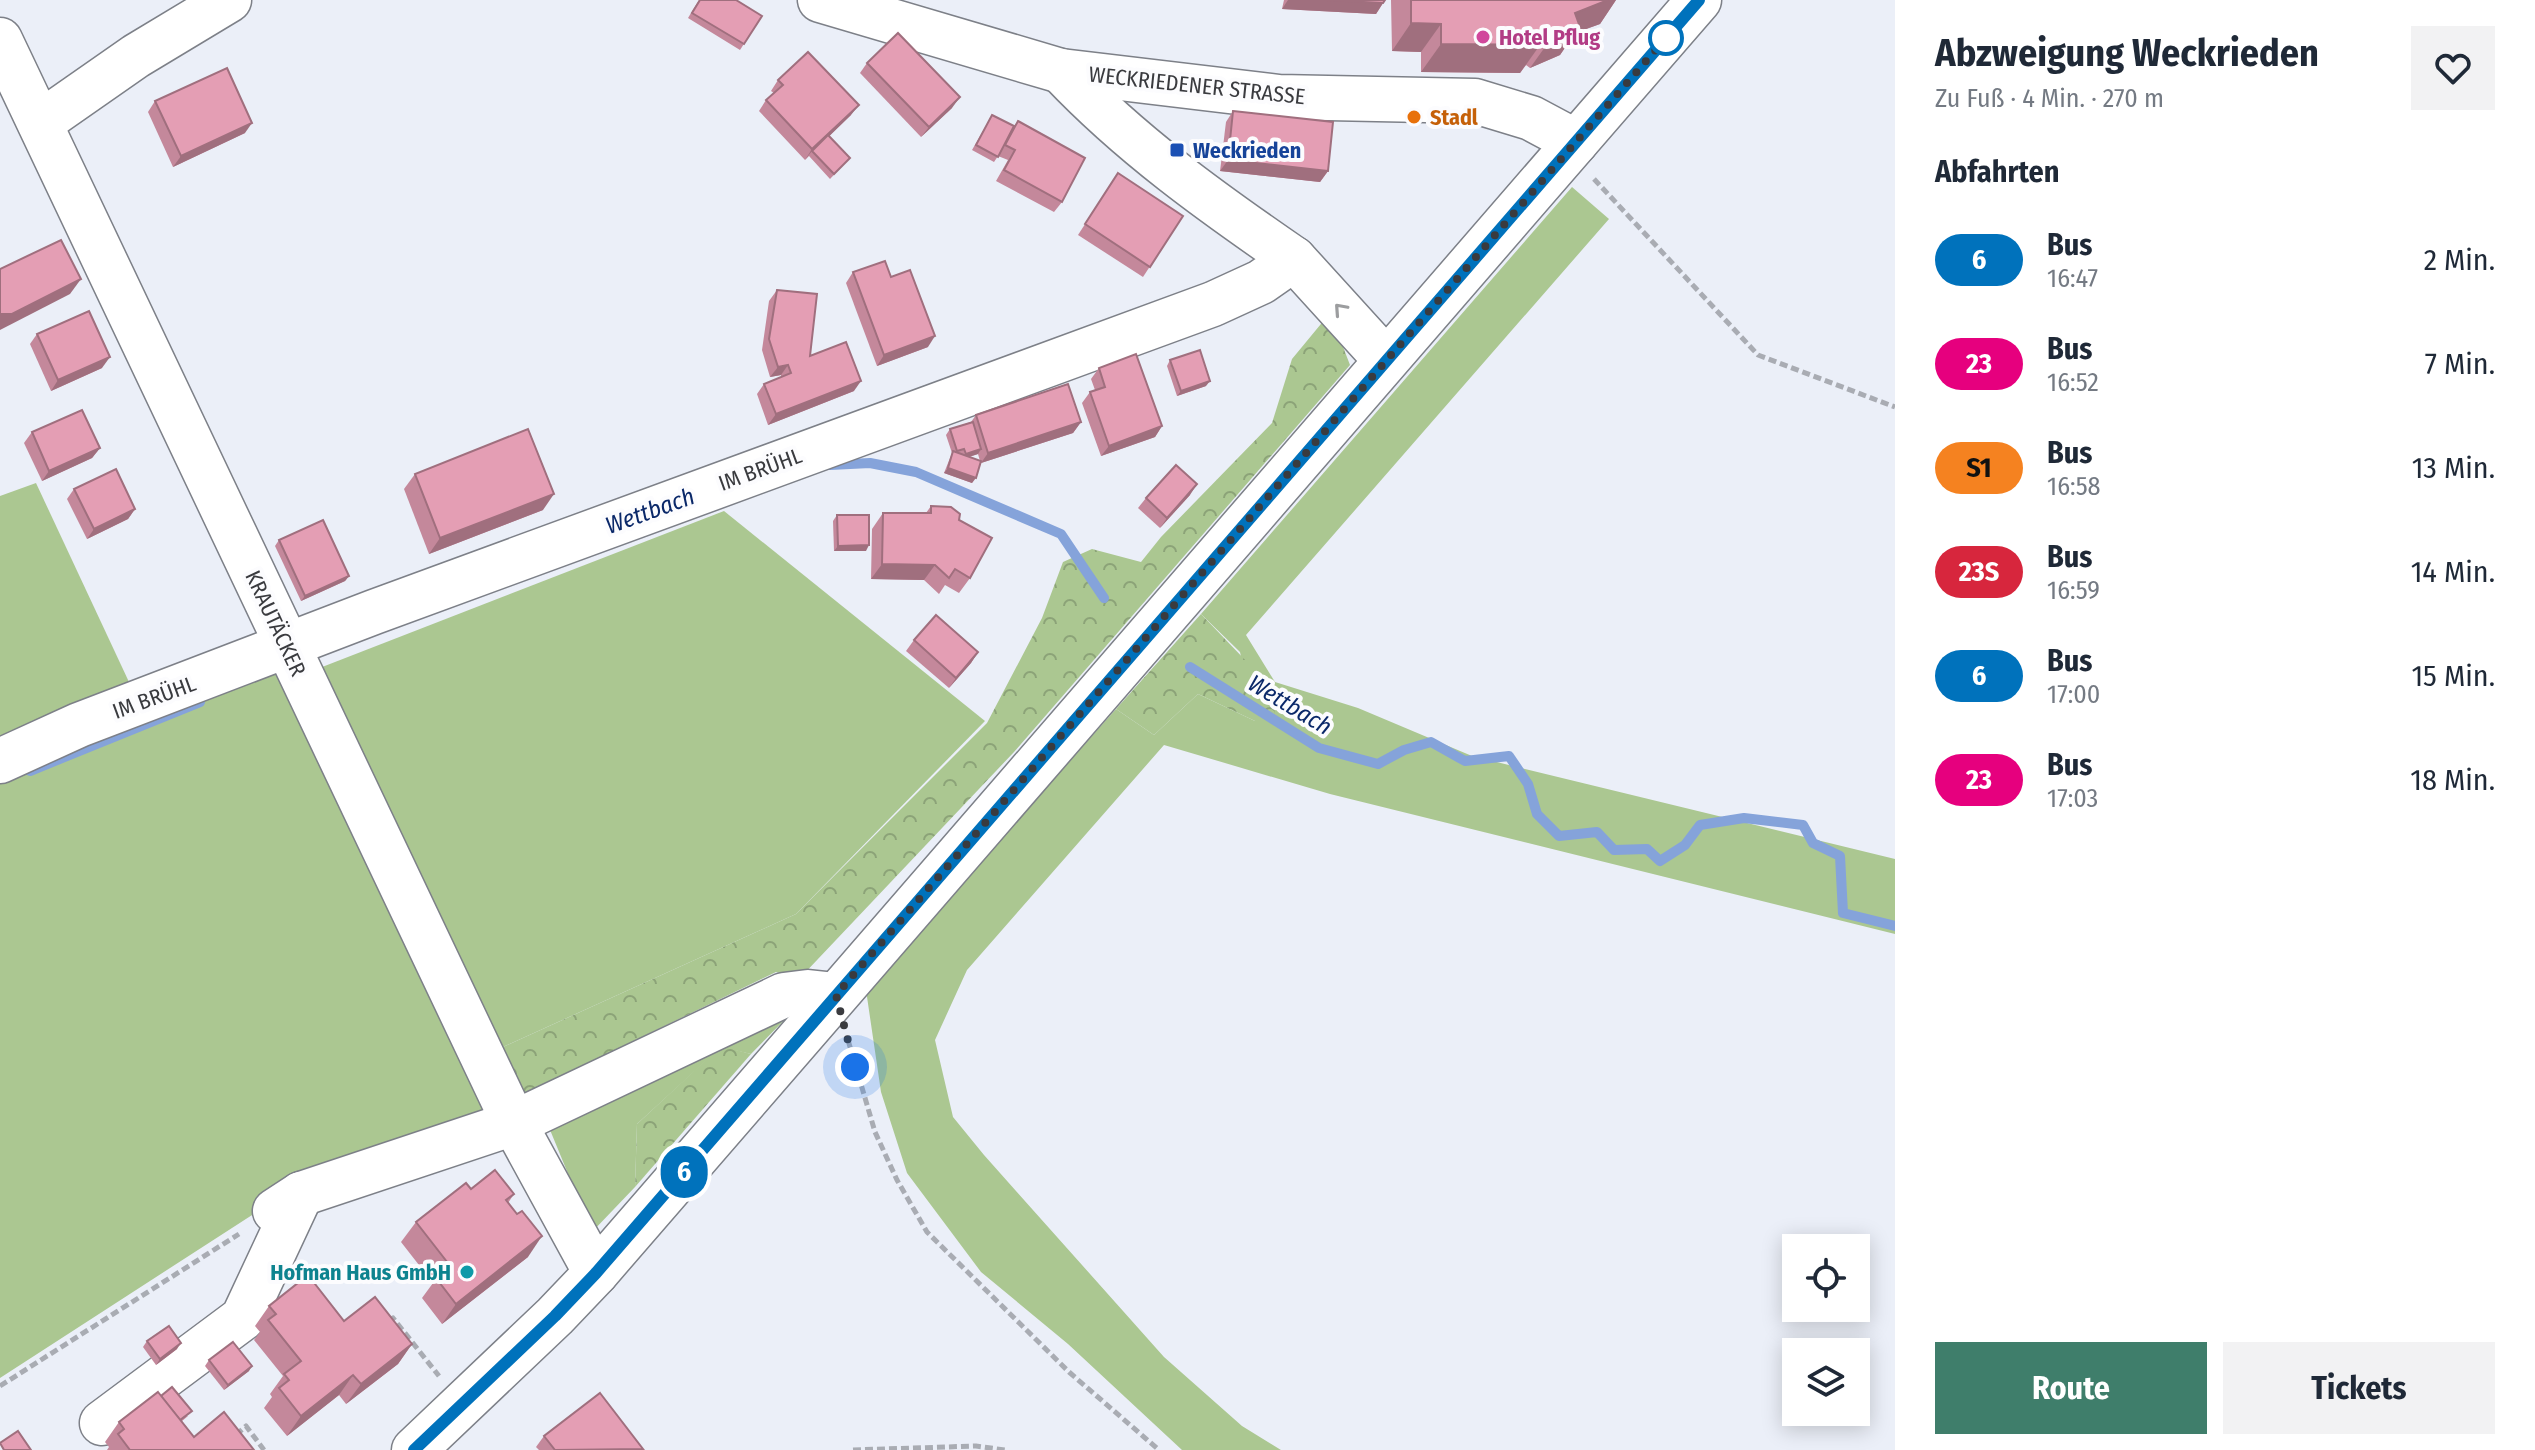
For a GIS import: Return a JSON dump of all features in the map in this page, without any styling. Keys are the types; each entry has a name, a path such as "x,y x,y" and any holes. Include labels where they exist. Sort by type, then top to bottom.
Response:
{"street":[{"path":"40,123 136,56 229,0"},
{"name":"WECKRIEDENER STRASSE","path":"820,0 1061,71 1279,97 1475,101 1531,118 1576,142"},
{"path":"414,1450 596,1273 1699,0"},
{"name":"KRAUTÄCKER","path":"0,40 514,1123 596,1273"},
{"path":"1061,71 1095,108 1192,189 1294,259 1385,359"},
{"name":"IM BRÜHL","path":"0,761 79,725 287,648 374,612 1213,304 1261,282 1294,259"},
{"path":"102,1423 243,1318 288,1202 514,1123 784,995 808,992 836,995"}],"path":[{"path":"1576,142 1595,181 1758,355 1895,407"},
{"path":"836,995 875,1132 897,1180 927,1232 1069,1372 1159,1450"},
{"path":"0,1386 288,1202"},
{"path":"383,1326 393,1318 462,1404"},
{"path":"229,1440 246,1426 264,1450"},
{"path":"853,1450 1005,1450"}],"green space":[{"path":"1572,187 1609,219 1246,635 1275,682 1358,708 1472,756 1895,859 1895,934 1330,794 1164,745 967,970 935,1040 953,1117 984,1155 1164,1357 1242,1426 1281,1450 1182,1450 1068,1344 981,1272 907,1173 881,1092 866,990 1116,709 1154,735 1198,694 1255,721 1240,652 1201,614"},
{"path":"1330,313 1350,365 1014,752 800,978 776,972 518,1097 492,1052 796,914 987,723 1042,618 1063,562 1092,549 1141,562 1161,537 1272,423 1292,359"},
{"path":"36,483 129,682 0,737 0,496"},
{"path":"724,511 985,721 796,914 492,1052 317,669"},
{"path":"1201,614 1271,687 1275,715 1255,721 1198,694 1154,735 1116,709"},
{"path":"266,658 288,679 480,1097 484,1116 286,1193 0,1378 0,763"},
{"path":"798,1006 751,1054 721,1047 637,1124 635,1187 592,1232 548,1125"},
{"path":"721,1046 751,1054 635,1187 637,1124"}],"building":[{"path":"700,0 736,0 762,16 744,44 692,13"},
{"path":"1325,0 1385,0 1383,3"},
{"path":"1411,0 1608,0 1575,13 1580,27 1550,40 1539,33 1540,45 1441,44 1441,24 1411,23"},
{"path":"898,33 960,97 929,127 867,63"},
{"path":"808,52 859,105 812,149 766,100 783,85 778,80"},
{"path":"227,68 252,123 181,156 155,101"},
{"path":"1233,111 1333,122 1328,171 1228,160"},
{"path":"992,115 1014,126 998,157 976,145"},
{"path":"1018,121 1085,158 1062,202 1004,170 1015,150 1005,145"},
{"path":"828,135 850,158 834,174 812,151"},
{"path":"1118,173 1183,216 1150,267 1085,224"},
{"path":"61,240 81,279 12,314 0,314 0,269"},
{"path":"885,261 891,277 910,270 935,336 884,355 853,272"},
{"path":"777,290 817,294 810,356 846,342 861,381 776,414 764,384 791,373 788,365 778,367 769,339"},
{"path":"89,311 110,357 58,380 37,334"},
{"path":"1200,350 1210,381 1181,391 1170,360"},
{"path":"1136,354 1162,426 1109,446 1090,392 1105,387 1099,368"},
{"path":"1068,384 1081,422 988,453 976,415"},
{"path":"82,410 100,448 49,471 32,432"},
{"path":"973,422 981,449 966,454 964,449 957,451 950,429"},
{"path":"528,429 554,494 440,538 415,474"},
{"path":"953,451 981,461 976,478 948,468"},
{"path":"1176,465 1197,484 1167,518 1146,498"},
{"path":"116,469 135,509 94,529 74,489"},
{"path":"931,506 951,507 960,514 959,520 992,538 970,578 955,569 949,578 935,565 882,564 883,513 931,513"},
{"path":"837,515 869,515 869,545 838,546"},
{"path":"323,520 349,576 305,596 279,540"},
{"path":"936,615 978,652 956,678 914,640"},
{"name":"Hofman Haus GmbH","path":"495,1170 514,1194 506,1200 517,1214 522,1211 542,1236 456,1304 436,1278 451,1267 416,1222 466,1183 471,1189"},
{"path":"308,1275 344,1321 375,1297 412,1344 361,1384 353,1375 301,1416 279,1388 289,1380 284,1374 301,1361 268,1320 276,1314 269,1306"},
{"path":"169,1326 181,1343 160,1359 147,1341"},
{"path":"233,1342 252,1366 228,1385 209,1360"},
{"path":"172,1387 192,1411 180,1420 161,1396"},
{"path":"158,1392 194,1437 224,1412 254,1450 130,1450 118,1434 124,1429 119,1422"},
{"path":"600,1393 643,1449 555,1450 544,1436"},
{"path":"18,1431 31,1450 4,1450 0,1443"}],"waterway":[{"name":"Wettbach","path":"830,465 870,463 916,472 1061,534 1104,598"},
{"name":"Wettbach","path":"1190,667 1319,748 1378,764 1404,750 1431,742 1465,761 1509,756 1528,784 1537,814 1559,836 1597,832 1614,850 1647,849 1660,861 1685,845 1700,825 1744,818 1803,825 1813,843 1840,856 1843,913 1895,926"},
{"name":"Wettbach","path":"30,771 200,702"}],"bus line":[{"name":"6","path":"414,1450 596,1273 1699,0"}],"place":[{"name":"Hotel Pflug","path":"1483,37"},
{"name":"Stadl","path":"1414,117"},
{"name":"Weckrieden","path":"1177,150"},
{"name":"Hofman Haus GmbH","path":"467,1272"}],"route":[{"path":"855,1067 836,995 1666,38"}]}
